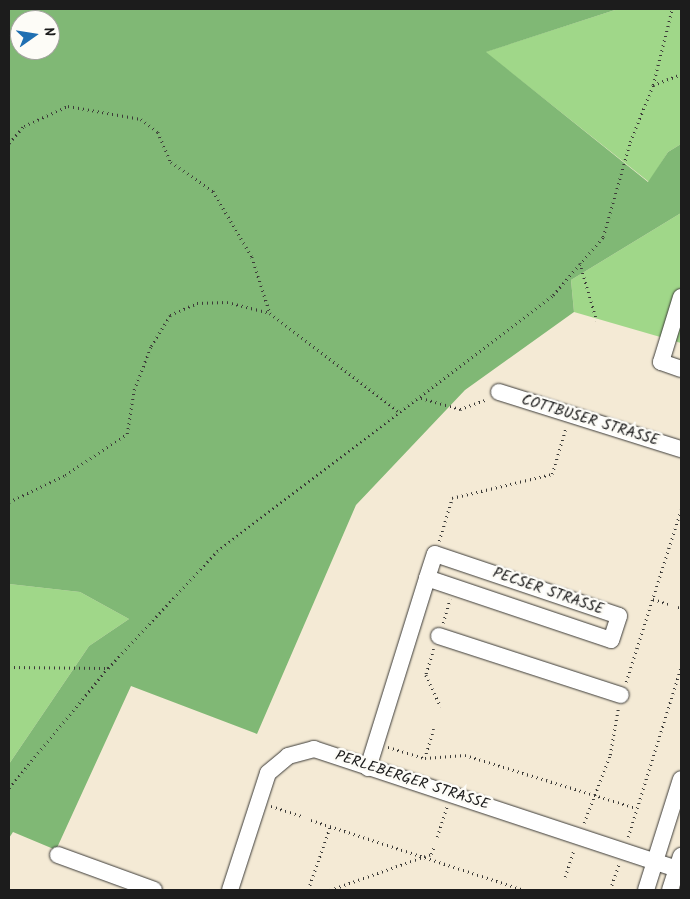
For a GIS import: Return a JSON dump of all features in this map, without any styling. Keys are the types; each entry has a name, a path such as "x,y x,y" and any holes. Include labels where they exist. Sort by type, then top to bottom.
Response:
{"street":[{"path":"681,297 661,362 681,369"},
{"name":"COTTBUSER STRASSE","path":"499,392 681,449"},
{"path":"368,768 435,554"},
{"name":"PECSER STRASSE","path":"427,578 611,640 619,616 435,554"},
{"path":"438,636 622,695"},
{"name":"PERLEBERGER STRASSE","path":"230,890 268,773 288,756 314,749 451,795 579,834 655,861 679,863"},
{"path":"646,890 681,779"},
{"path":"58,855 154,890"},
{"path":"670,890 679,863"}],"path":[{"path":"9,788 108,668 217,551 398,411 421,398 553,295 603,237 630,142 653,85 672,9"},
{"path":"653,85 681,74"},
{"path":"9,143 24,126 51,110 68,106 141,119 158,132 171,162 213,191 252,257 270,313"},
{"path":"580,263 597,321"},
{"path":"9,502 65,475 127,434 134,390 150,346 170,315 197,303 227,302 270,313 398,411"},
{"path":"421,398 460,409 499,392"},
{"path":"435,554 452,498 552,474 570,414"},
{"path":"565,878 579,834 596,796 610,755 622,695 681,510"},
{"path":"653,599 668,604"},
{"path":"9,667 108,668"},
{"path":"610,890 681,667"},
{"path":"425,758 434,729"},
{"path":"376,744 425,758 466,755 636,808"},
{"path":"437,837 451,795"},
{"path":"259,802 301,816"},
{"path":"311,820 524,890"},
{"path":"308,890 330,827"},
{"path":"330,890 432,854 434,847"}],"green space":[{"path":"9,9 618,9 486,52 648,182 668,152 681,144 681,213 571,280 574,312 465,390 356,505 257,734 131,686 56,850 13,832 9,838 9,764 89,646 129,619 80,592 9,584"},
{"path":"618,9 681,9 681,144 668,152 649,182 485,52"},
{"path":"681,213 681,343 574,312 571,280"},
{"path":"9,584 80,592 129,619 89,646 9,764"}]}
